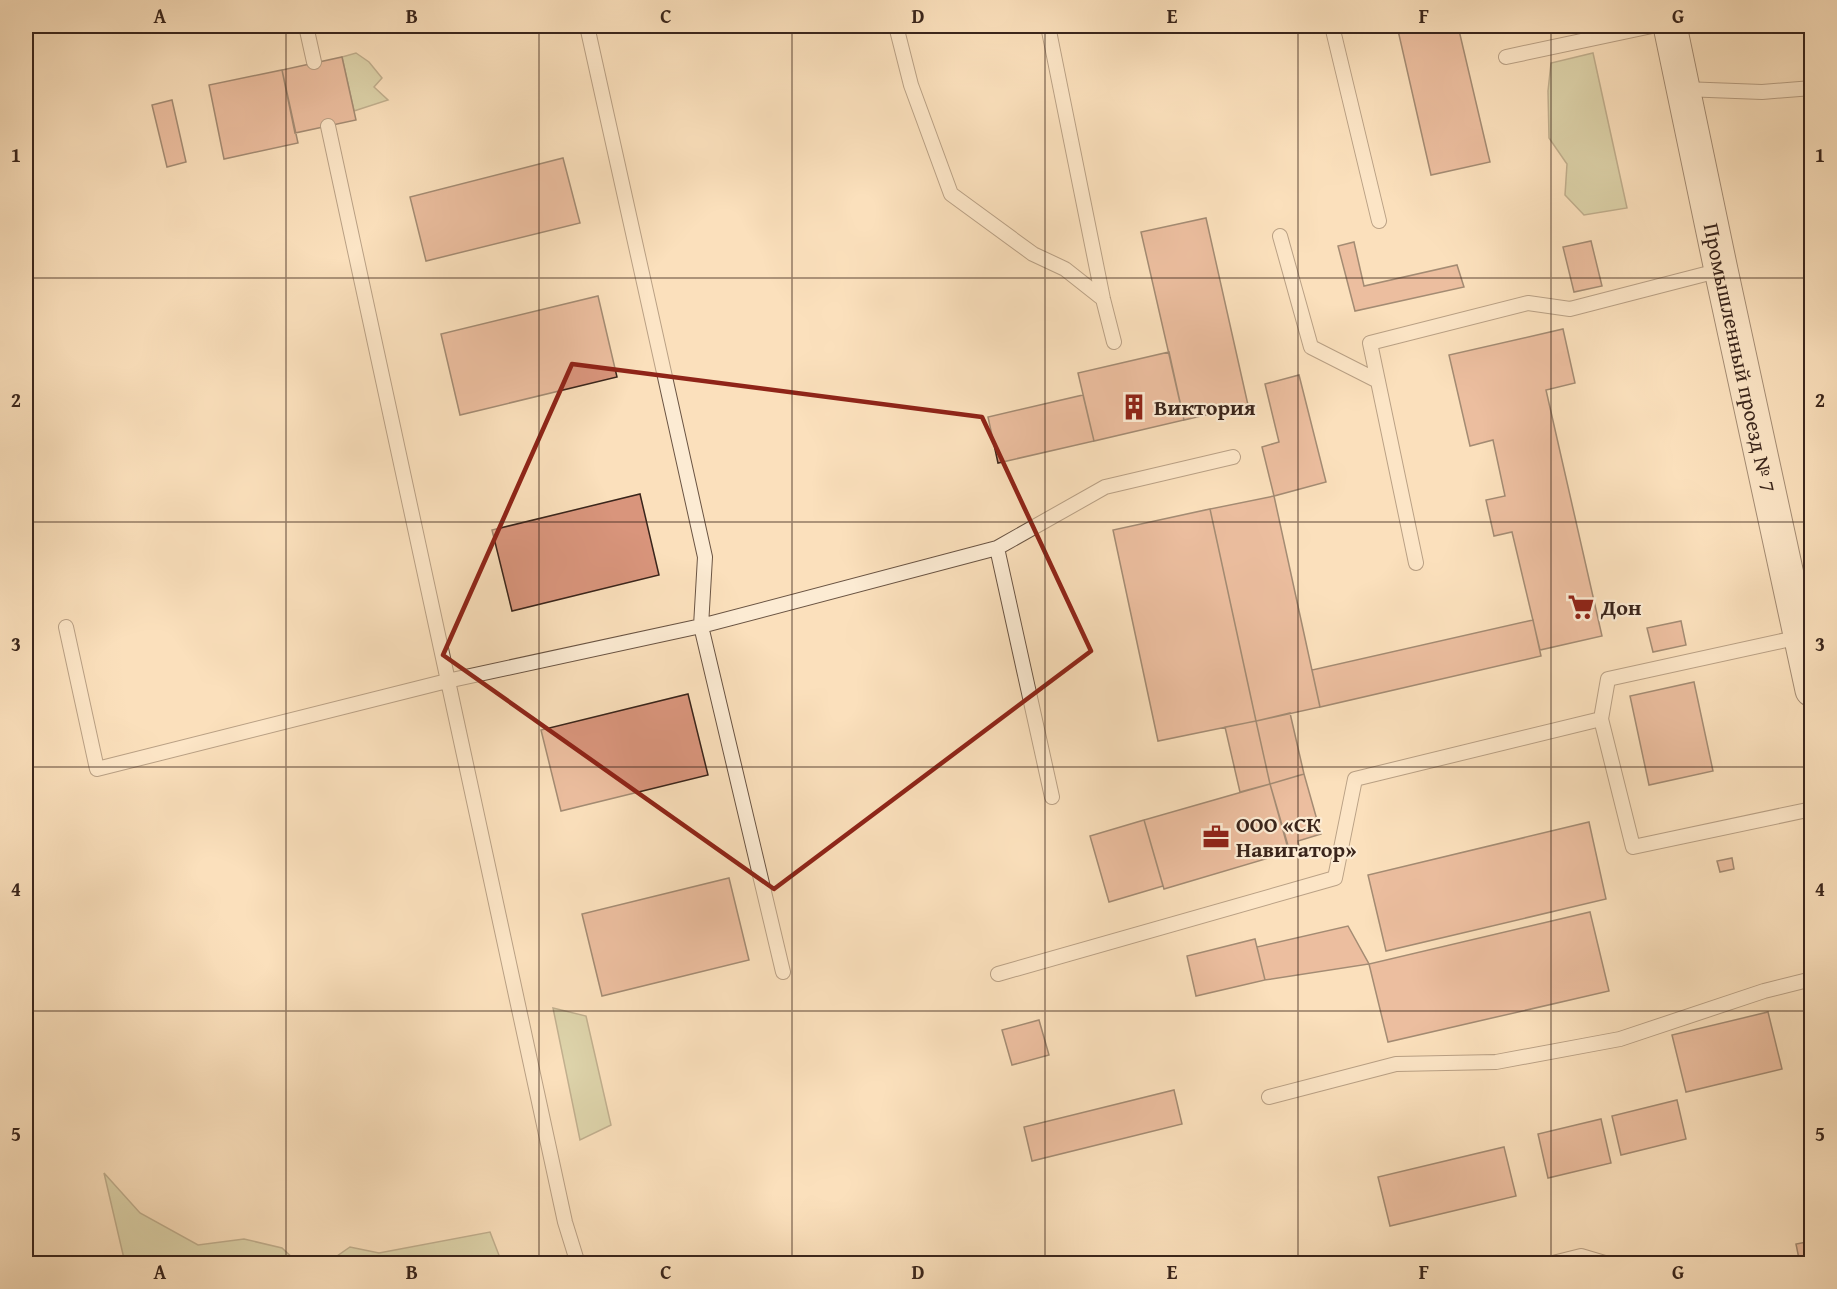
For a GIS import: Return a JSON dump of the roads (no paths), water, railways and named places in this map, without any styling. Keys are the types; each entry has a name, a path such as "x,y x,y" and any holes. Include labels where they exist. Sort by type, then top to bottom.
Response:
{"street":[{"name":"Промышленный проезд № 7","path":"1670,26 1812,690"}],"lane":[{"path":"306,26 314,62"},
{"path":"586,26 705,557 701,626 783,972"},
{"path":"896,26 911,85 951,194 1033,254 1065,269 1103,299"},
{"path":"1048,26 1103,299 1114,342"},
{"path":"1332,26 1379,221"},
{"path":"1506,57 1652,26"},
{"path":"1683,89 1762,92 1812,88"},
{"path":"328,126 565,1222 578,1263"},
{"path":"1280,236 1311,347 1378,381"},
{"path":"1416,563 1370,343 1528,303 1570,309 1721,270"},
{"path":"66,627 97,770 447,681 701,626 997,548 1105,487 1233,457"},
{"path":"997,548 1052,797"},
{"path":"1800,638 1608,679 1601,719 1633,847 1812,809"},
{"path":"998,974 1335,878 1355,779 1601,719"},
{"path":"1269,1097 1396,1064 1496,1062 1620,1039 1764,991 1812,979"},
{"path":"1549,1263 1581,1256 1608,1263"}],"place":[{"name":"Виктория","path":"1134,407"},
{"name":"Дон","path":"1581,607"},
{"name":"ООО «СК Навигатор»","path":"1216,837"}]}
